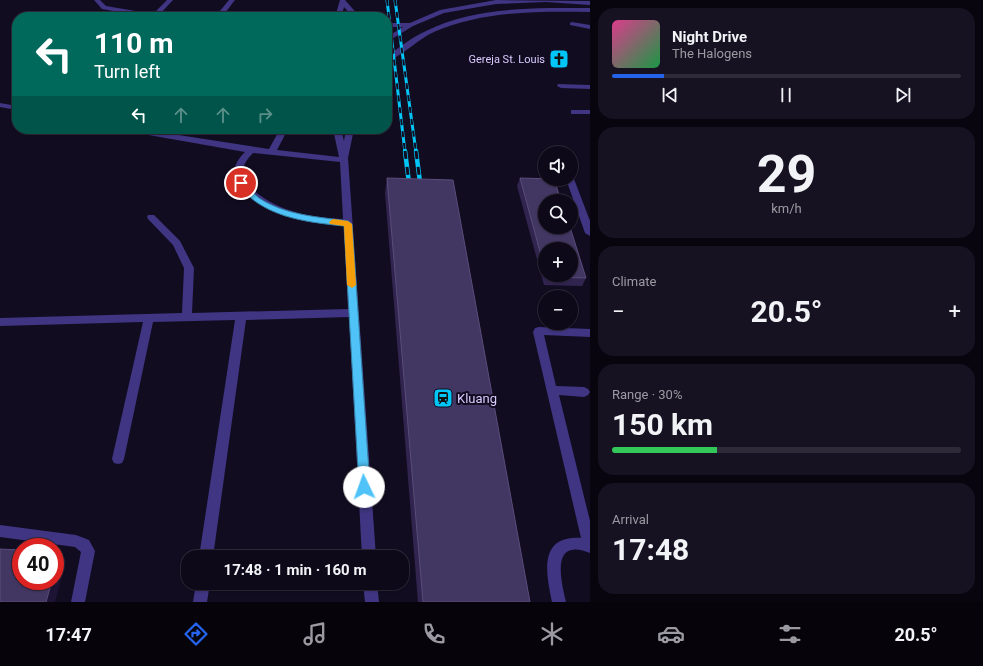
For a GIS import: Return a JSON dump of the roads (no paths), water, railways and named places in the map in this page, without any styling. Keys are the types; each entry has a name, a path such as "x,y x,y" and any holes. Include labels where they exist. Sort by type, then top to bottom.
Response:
{"street":[{"path":"96,0 104,8 129,12"},
{"path":"158,12 170,0"},
{"path":"222,12 232,0"},
{"path":"339,12 342,0"},
{"path":"342,0 343,12"},
{"path":"342,0 352,12"},
{"path":"392,37 411,25 442,12 496,2 546,0 590,3"},
{"path":"392,56 427,32 455,23 496,13 552,9 590,10"},
{"path":"572,24 590,27"},
{"path":"392,25 411,25"},
{"path":"561,86 590,87"},
{"path":"0,105 12,107"},
{"path":"574,112 590,112"},
{"path":"157,134 271,153 344,160"},
{"path":"271,153 281,134"},
{"path":"338,134 344,160 369,550"},
{"path":"344,160 349,134"},
{"path":"251,150 239,162 237,171 241,183 255,199 279,211 309,219 348,224"},
{"path":"573,186 590,233"},
{"path":"152,217 177,243 189,268 187,318"},
{"path":"0,322 354,313"},
{"path":"207,550 241,316"},
{"path":"118,459 149,318"},
{"path":"559,602 552,570 555,559 561,548 567,545 590,546 539,331 590,333"},
{"path":"552,390 584,392"},
{"path":"0,531 76,541 84,545 88,551 78,602"},
{"path":"200,602 201,590"},
{"path":"371,590 372,602"}],"railway":[{"path":"387,0 388,12"},
{"path":"395,0 416,152"},
{"path":"392,42 405,152"},
{"path":"405,151 410,191"},
{"path":"416,151 421,190"}],"place":[{"name":"Gereja St. Louis","path":"559,59"},
{"name":"Kluang","path":"443,398"}]}
